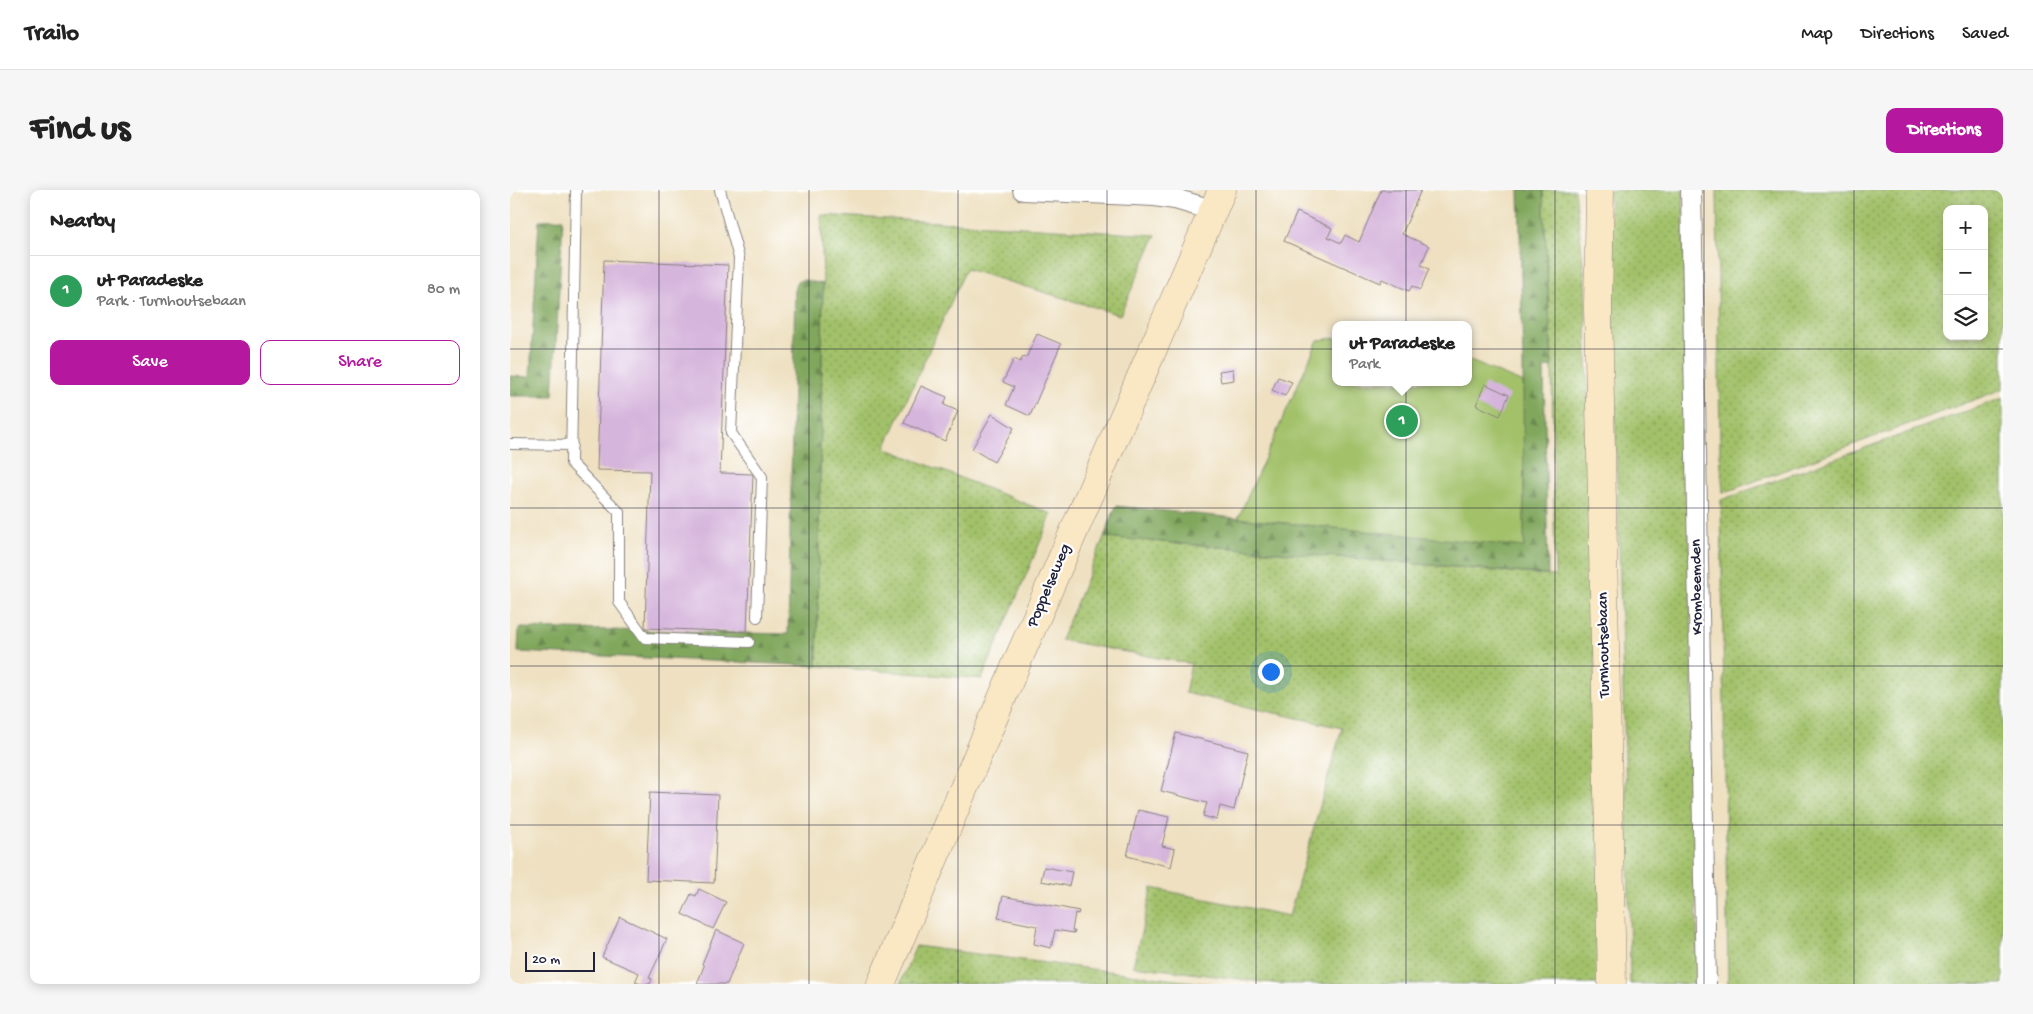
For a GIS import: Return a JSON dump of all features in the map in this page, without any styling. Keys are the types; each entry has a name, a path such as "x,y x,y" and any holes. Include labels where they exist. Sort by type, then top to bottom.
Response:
{"main road":[{"name":"Turnhoutsebaan","path":"1580,190 1598,307"},
{"name":"Turnhoutsebaan","path":"1600,190 1598,307 1612,984"},
{"name":"Poppelseweg","path":"881,984 1217,200"}],"street":[{"path":"1023,190 1217,200"},
{"name":"Krombeemden","path":"1691,190 1706,984"}],"lane":[{"path":"576,190 571,464 619,512 618,602 645,638 750,642"},
{"path":"720,190 739,258 732,433 762,476 757,617"},
{"path":"510,444 572,445"}],"green space":[{"path":"1519,190 1543,190 1552,367 1544,368 1548,575 1104,537 1116,506 1524,547 1523,365"},
{"path":"1543,190 1575,190 1585,279 1603,984 1281,984 1133,966 1152,888 1289,916 1342,728 1185,693 1191,664 1061,640 1104,537 1555,576 1552,367"},
{"path":"1609,190 1683,190 1698,984 1630,984"},
{"path":"1717,190 2003,190 2003,389 1723,493 1720,454"},
{"path":"821,215 1156,235 1120,315 966,269 885,448 1052,514 982,679 817,666 823,284"},
{"path":"563,219 553,396 510,396 510,376 530,377 539,220"},
{"path":"804,280 823,284 817,666 518,652 519,628 788,634 795,286 797,281"},
{"path":"1332,338 1332,386 1472,386 1472,362 1523,383 1524,547 1238,518 1318,340"},
{"path":"2003,398 2003,984 1728,984 1721,500"},
{"path":"916,946 1207,984 900,984"}],"building":[{"path":"1381,190 1421,190 1402,234 1429,246 1421,265 1429,269 1420,290 1412,286 1409,291 1382,279 1380,283 1284,241 1297,212 1332,228 1328,237 1341,243 1345,235 1359,242"},
{"path":"604,260 728,265 720,473 753,474 747,632 645,628 650,471 597,470"},
{"path":"1037,334 1061,344 1030,416 1006,405 1014,387 1003,382 1014,359 1020,362 1023,357 1026,358"},
{"path":"1233,369 1234,380 1221,382 1219,371"},
{"path":"1278,377 1292,382 1285,396 1272,390"},
{"path":"1485,384 1509,395 1500,416 1476,405"},
{"path":"921,386 947,397 944,405 958,411 945,441 904,423"},
{"path":"992,414 1014,428 994,462 972,449"},
{"path":"1176,733 1248,751 1234,810 1220,806 1217,820 1203,816 1207,803 1161,791"},
{"path":"650,792 718,795 714,883 646,880"},
{"path":"1138,810 1169,817 1162,846 1175,849 1171,867 1127,856"},
{"path":"1044,867 1072,872 1069,886 1041,881"},
{"path":"699,889 726,902 713,929 682,914 691,894 696,896"},
{"path":"1003,896 1079,911 1078,914 1075,913 1072,931 1075,931 1074,933 1055,930 1051,948 1034,944 1037,926 998,918"},
{"path":"620,917 667,939 649,978 652,979 650,984 635,982 639,973 602,957"},
{"path":"716,930 744,943 727,984 697,984 704,966 702,964"}],"place":[{"name":"ut Paradeske","path":"1402,421"}]}
